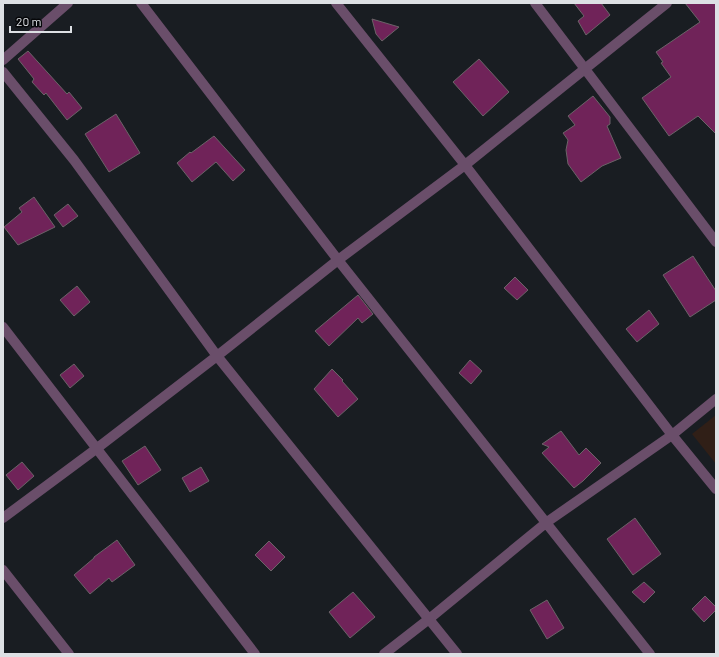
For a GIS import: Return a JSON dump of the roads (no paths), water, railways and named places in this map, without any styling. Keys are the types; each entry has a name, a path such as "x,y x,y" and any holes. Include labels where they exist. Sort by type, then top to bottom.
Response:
{"street":[{"path":"3,60 68,3"},
{"path":"141,3 338,260 650,654"},
{"path":"336,3 465,165 672,435 716,489"},
{"path":"535,3 716,242"},
{"path":"3,518 96,449 338,260 465,165 668,3"},
{"path":"3,72 74,160 217,356 457,654"},
{"path":"3,327 255,654"},
{"path":"384,654 547,522 672,435 716,399"},
{"path":"3,570 69,654"}]}
